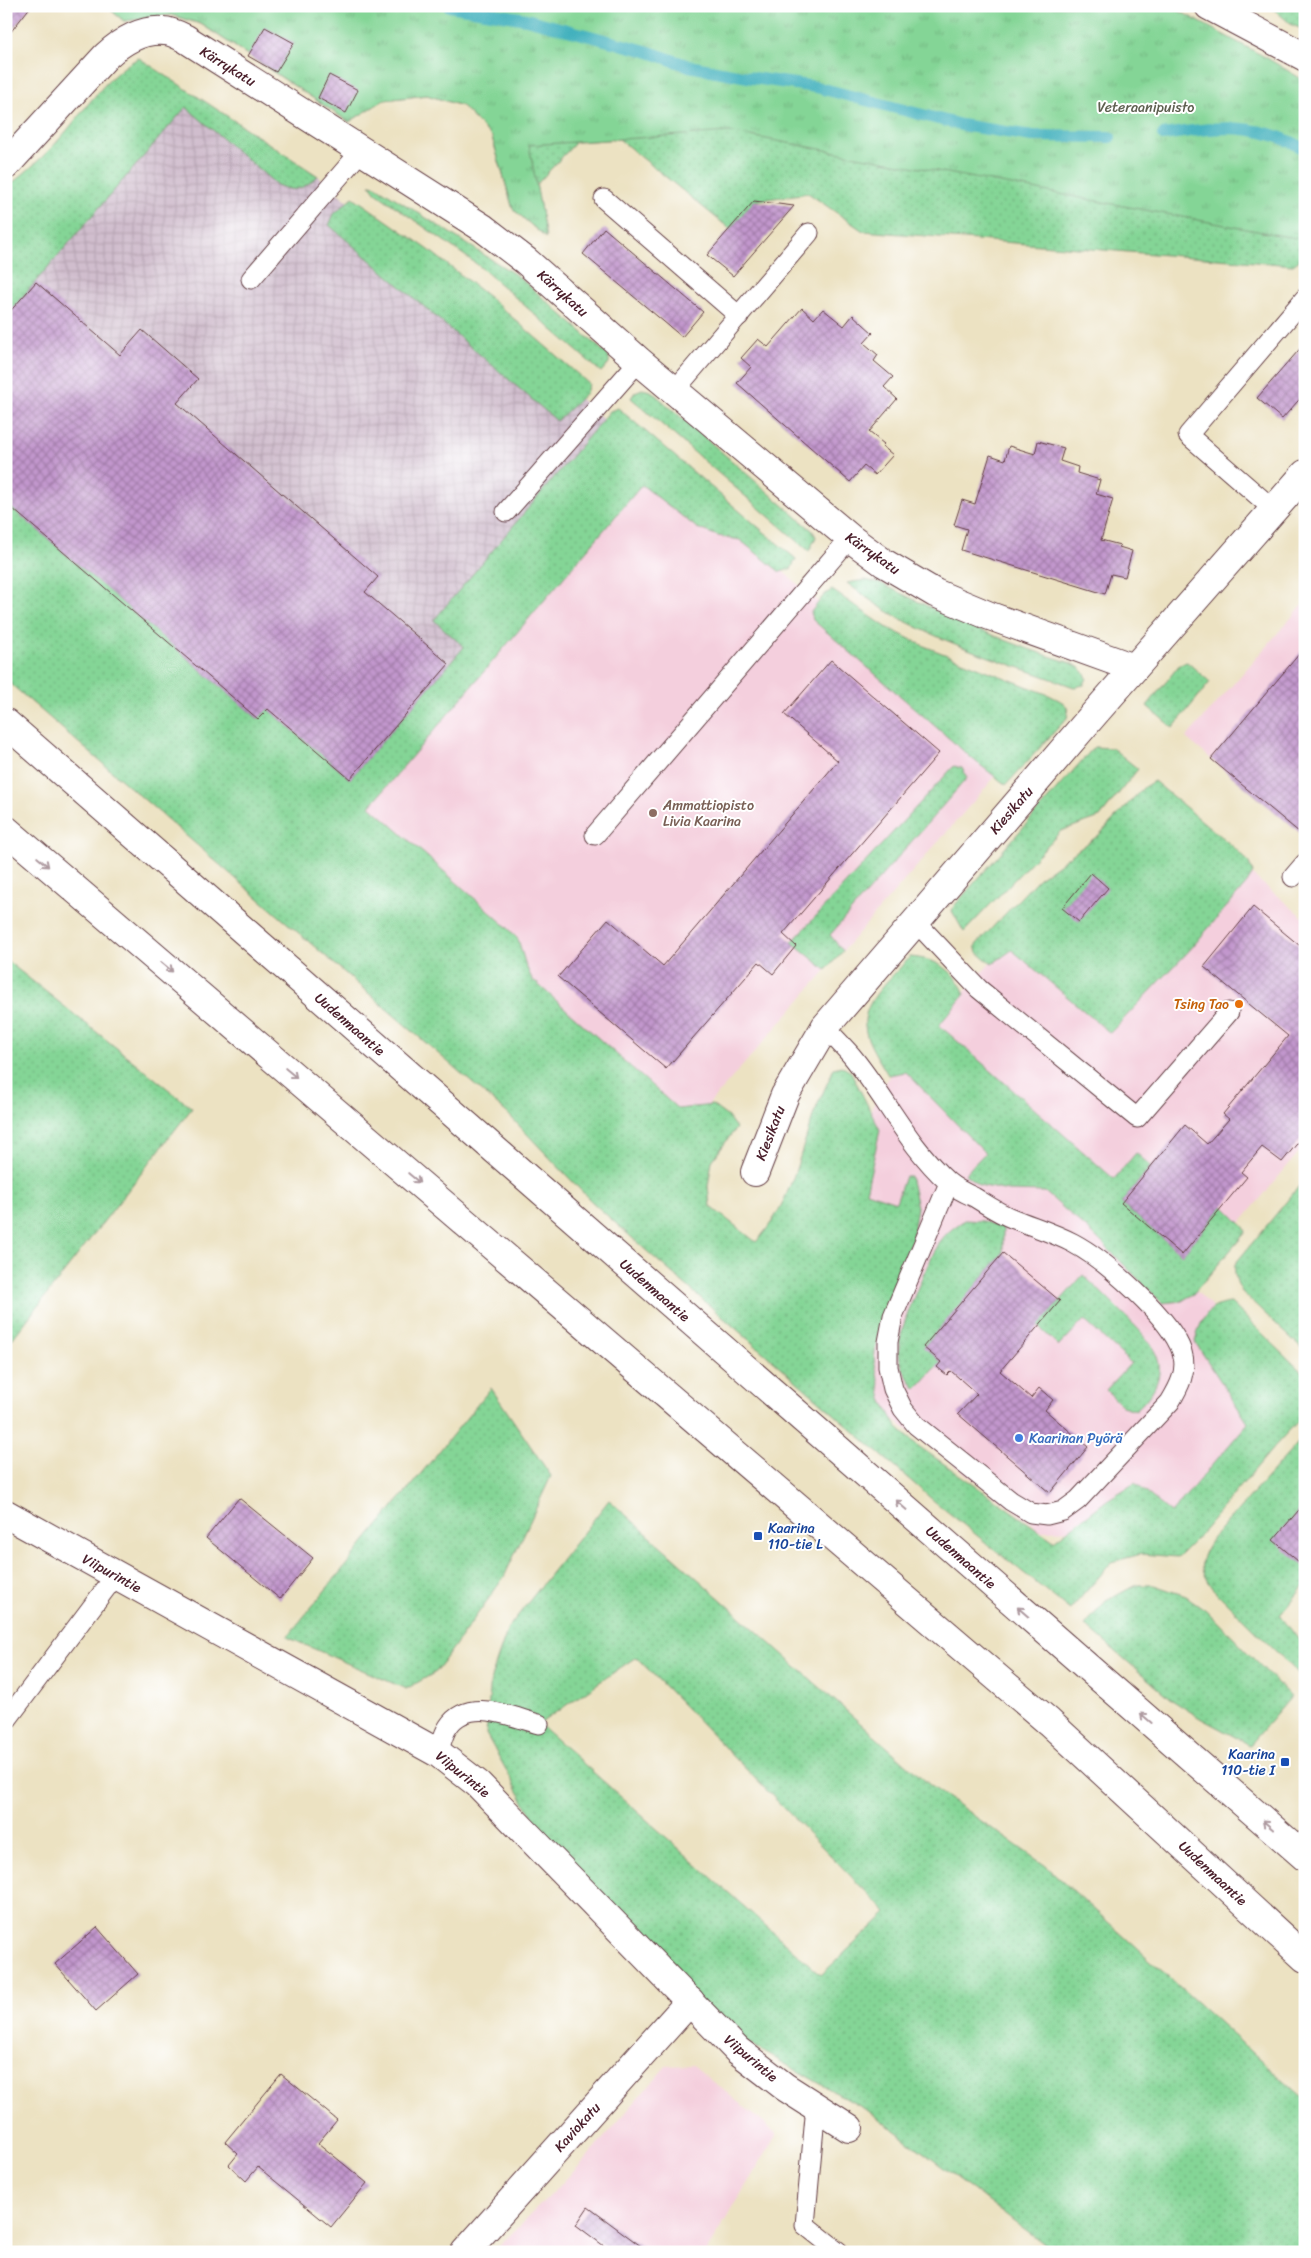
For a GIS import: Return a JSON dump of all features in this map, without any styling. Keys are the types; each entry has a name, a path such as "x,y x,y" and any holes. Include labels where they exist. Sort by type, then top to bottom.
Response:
{"street":[{"path":"1209,6 1305,57"},
{"name":"Kärrykatu","path":"6,165 106,56 120,44 140,34 164,31 186,39 483,228 526,260 639,361 850,538 884,563 935,593 990,616 1134,668"},
{"name":"Kiesikatu","path":"755,1172 785,1094 825,1027 1134,668 1305,474"},
{"name":"Uudenmaantie","path":"6,723 1305,1858"},
{"name":"Uudenmaantie","path":"6,830 1050,1722 1305,1958"},
{"name":"Viipurintie","path":"6,1514 438,1753 478,1784 737,2050 785,2087 849,2128"},
{"name":"Kaviokatu","path":"465,2252 690,2001"}],"lane":[{"path":"251,279 362,150"},
{"path":"604,199 739,316"},
{"path":"675,390 809,233"},
{"path":"1273,509 1188,434 1305,298"},
{"path":"506,512 639,361"},
{"path":"595,836 850,538"},
{"path":"916,921 979,989 1137,1118 1229,1012"},
{"path":"825,1027 852,1056 918,1149 949,1183 1012,1219 1050,1233 1074,1244 1093,1256 1120,1276 1147,1303 1170,1332 1182,1352 1184,1371 1180,1386 1170,1402 1078,1500 1063,1511 1047,1515 1031,1513 1011,1501 916,1426 903,1409 894,1389 888,1367 888,1342 894,1316 949,1183"},
{"path":"6,1721 116,1575"},
{"path":"438,1753 448,1727 460,1714 480,1709 539,1724"},
{"path":"816,2106 805,2225 839,2252"}],"shaded area":[{"path":"137,61 318,176 647,456 293,872 6,621 6,214"},
{"name":"Ammattiopisto Livia Kaarina","path":"647,456 894,666 1015,754 689,1127 293,872"},
{"path":"1305,602 1305,837 1186,738"},
{"path":"1250,873 1305,919 1305,1145 1189,1284 1296,1389 1181,1528 1042,1531 822,1366 850,1148 910,1038 963,994 1006,945"},
{"path":"693,2065 777,2134 706,2252 493,2252 582,2163 666,2066"}],"green space":[{"name":"Veteraanipuisto","path":"106,6 689,6 1305,226 1305,256 1293,265 863,231 808,193 754,201 730,229 619,139 576,142 536,185 546,238 513,209 492,137 462,106 427,95 384,100 349,122 201,24 171,15 124,21"},
{"name":"Veteraanipuisto","path":"106,6 1170,6 1267,58 1305,81 1305,240 729,132 529,145 546,238 513,209 492,137 462,106 427,95 384,100 349,122 201,24 171,15 124,21"},
{"path":"1270,6 1305,6 1305,30 1292,25"},
{"path":"139,58 318,176 308,184 295,189 277,185 186,107 6,316 6,188 50,149 118,72"},
{"path":"370,185 376,186 519,277 609,356 609,363 601,372 478,265 376,193"},
{"path":"353,197 429,250 490,298 589,384 586,393 557,421 329,225 334,214"},
{"path":"642,389 651,391 813,531 816,537 809,551 631,398 635,392"},
{"path":"618,408 796,559 791,569 780,572 740,540 718,536 697,528 642,485 370,806 507,927 518,939 532,979 678,1109 712,1105 728,1117 736,1128 712,1161 708,1186 710,1206 756,1242 776,1215 790,1186 812,1118 834,1068 841,1066 851,1072 880,1130 866,1192 896,1202 905,1176 910,1176 917,1207 912,1241 880,1321 874,1359 882,1399 897,1427 917,1445 1054,1541 1107,1500 1135,1483 1171,1513 1248,1423 1195,1342 1202,1321 1210,1310 1223,1304 1231,1303 1305,1375 1305,1410 1299,1420 1199,1536 1178,1557 1141,1554 1112,1562 1070,1610 934,1501 649,1253 591,1201 507,1113 6,680 6,503 258,719 268,709 350,779 464,647 434,620 610,411"},
{"path":"865,580 880,583 942,613 1027,649 1071,663 1085,673 1087,678 1084,685 1074,687 986,656 943,639 901,619 847,583"},
{"path":"832,590 886,627 924,646 1061,701 1066,706 1067,718 1006,785 975,761 813,620 811,612 824,595"},
{"path":"1187,662 1210,682 1173,728 1147,706 1180,664"},
{"path":"1094,747 1112,748 1138,769 1100,817 1061,831 964,932 952,911 954,906"},
{"path":"954,766 962,768 967,778 830,935 843,951 826,970 792,942"},
{"path":"1154,781 1237,850 1249,863 1253,873 1247,883 1188,952 1110,1033 1012,950 992,964 977,952 975,946 1038,879 1099,835 1144,787"},
{"path":"910,957 928,960 944,967 956,978 965,994 939,1025 1114,1179 1136,1153 1151,1166 1121,1203 1182,1255 1223,1206 1244,1227 1246,1232 1193,1294 1182,1301 1162,1303 1094,1235 1045,1192 1008,1191 979,1185 965,1174 985,1153 906,1072 888,1075 874,1051 866,1032 865,1016 874,997"},
{"path":"6,960 192,1108 6,1347"},
{"path":"1305,1179 1305,1351 1242,1292 1236,1278 1235,1264"},
{"path":"965,1220 983,1221 1003,1228 1003,1253 924,1347 941,1362 916,1389 906,1375 900,1360 900,1338 928,1264 939,1243 951,1230"},
{"path":"1083,1275 1136,1327 1154,1349 1158,1360 1159,1372 1156,1384 1149,1396 1136,1410 1122,1406 1106,1390 1131,1363 1084,1320 1059,1346 1038,1326"},
{"path":"491,1388 551,1476 504,1577 436,1672 406,1689 287,1637"},
{"path":"1305,1435 1305,1503 1274,1540 1305,1567 1305,1585 1280,1615 1305,1648 1305,1680 1212,1588 1204,1574 1202,1563 1205,1552 1213,1538"},
{"path":"609,1500 931,1786 1046,1866 1305,2100 1305,2252 1055,2252 870,2112 734,2035 652,1962 532,1816 486,1734 491,1678 508,1628","holes":["636,1657 887,1913 821,1975 539,1724"]},
{"path":"1136,1585 1154,1585 1186,1596 1206,1610 1291,1697 1250,1745 1200,1718 1172,1700 1085,1625 1106,1601"}],"building":[{"path":"6,6 31,6 6,38"},
{"path":"265,27 294,43 276,72 248,56"},
{"path":"329,75 358,90 346,113 318,98"},
{"path":"754,201 794,206 733,276 707,255"},
{"path":"604,228 703,312 682,337 583,254"},
{"path":"36,282 120,355 142,330 198,379 177,403 378,577 365,592 449,664 350,779 268,709 258,719 6,503 6,316"},
{"path":"802,308 814,319 823,309 844,326 853,315 873,333 864,343 878,355 874,361 893,377 884,387 897,399 869,432 884,444 882,446 893,455 875,475 864,466 850,482 737,383 751,367 741,358 758,339 768,347"},
{"path":"1305,343 1305,393 1282,419 1257,398"},
{"path":"1038,441 1064,448 1060,461 1078,467 1077,473 1100,480 1096,494 1113,499 1101,540 1120,545 1119,547 1132,551 1125,577 1111,574 1105,594 961,550 967,529 954,525 962,500 975,504 990,455 1005,460 1009,446 1035,454"},
{"path":"1305,647 1305,827 1300,833 1211,759"},
{"path":"831,660 939,753 783,934 796,946 773,974 759,962 666,1069 558,977 608,919 663,966 838,761 784,714"},
{"path":"1091,873 1108,888 1079,922 1062,908"},
{"path":"1253,907 1305,950 1305,1134 1282,1162 1262,1147 1241,1172 1247,1177 1182,1255 1121,1203 1185,1125 1207,1144 1229,1119 1223,1114 1288,1036 1204,967"},
{"path":"1003,1253 1060,1301 1000,1371 1031,1398 1039,1388 1053,1400 1045,1410 1088,1447 1050,1493 958,1414 977,1394 951,1371 947,1375 937,1367 941,1362 923,1347"},
{"path":"239,1498 313,1558 280,1599 206,1538"},
{"path":"1305,1503 1305,1567 1273,1540"},
{"path":"97,1927 138,1974 96,2011 55,1964"},
{"path":"281,2074 337,2120 318,2143 367,2183 331,2227 258,2167 246,2181 229,2165 238,2154 225,2142"},
{"path":"588,2207 649,2252 600,2252 604,2246 576,2225"}],"waterway":[{"path":"449,6 526,19 646,51 689,66 816,87 961,125 1032,136 1110,137"},
{"path":"1163,135 1236,128 1269,134 1305,149"}],"place":[{"name":"Ammattiopisto Livia Kaarina","path":"653,813"},
{"name":"Tsing Tao","path":"1239,1004"},
{"name":"Kaarinan Pyörä","path":"1019,1438"},
{"name":"Kaarina 110-tie L","path":"758,1536"},
{"name":"Kaarina 110-tie I","path":"1285,1762"}]}
